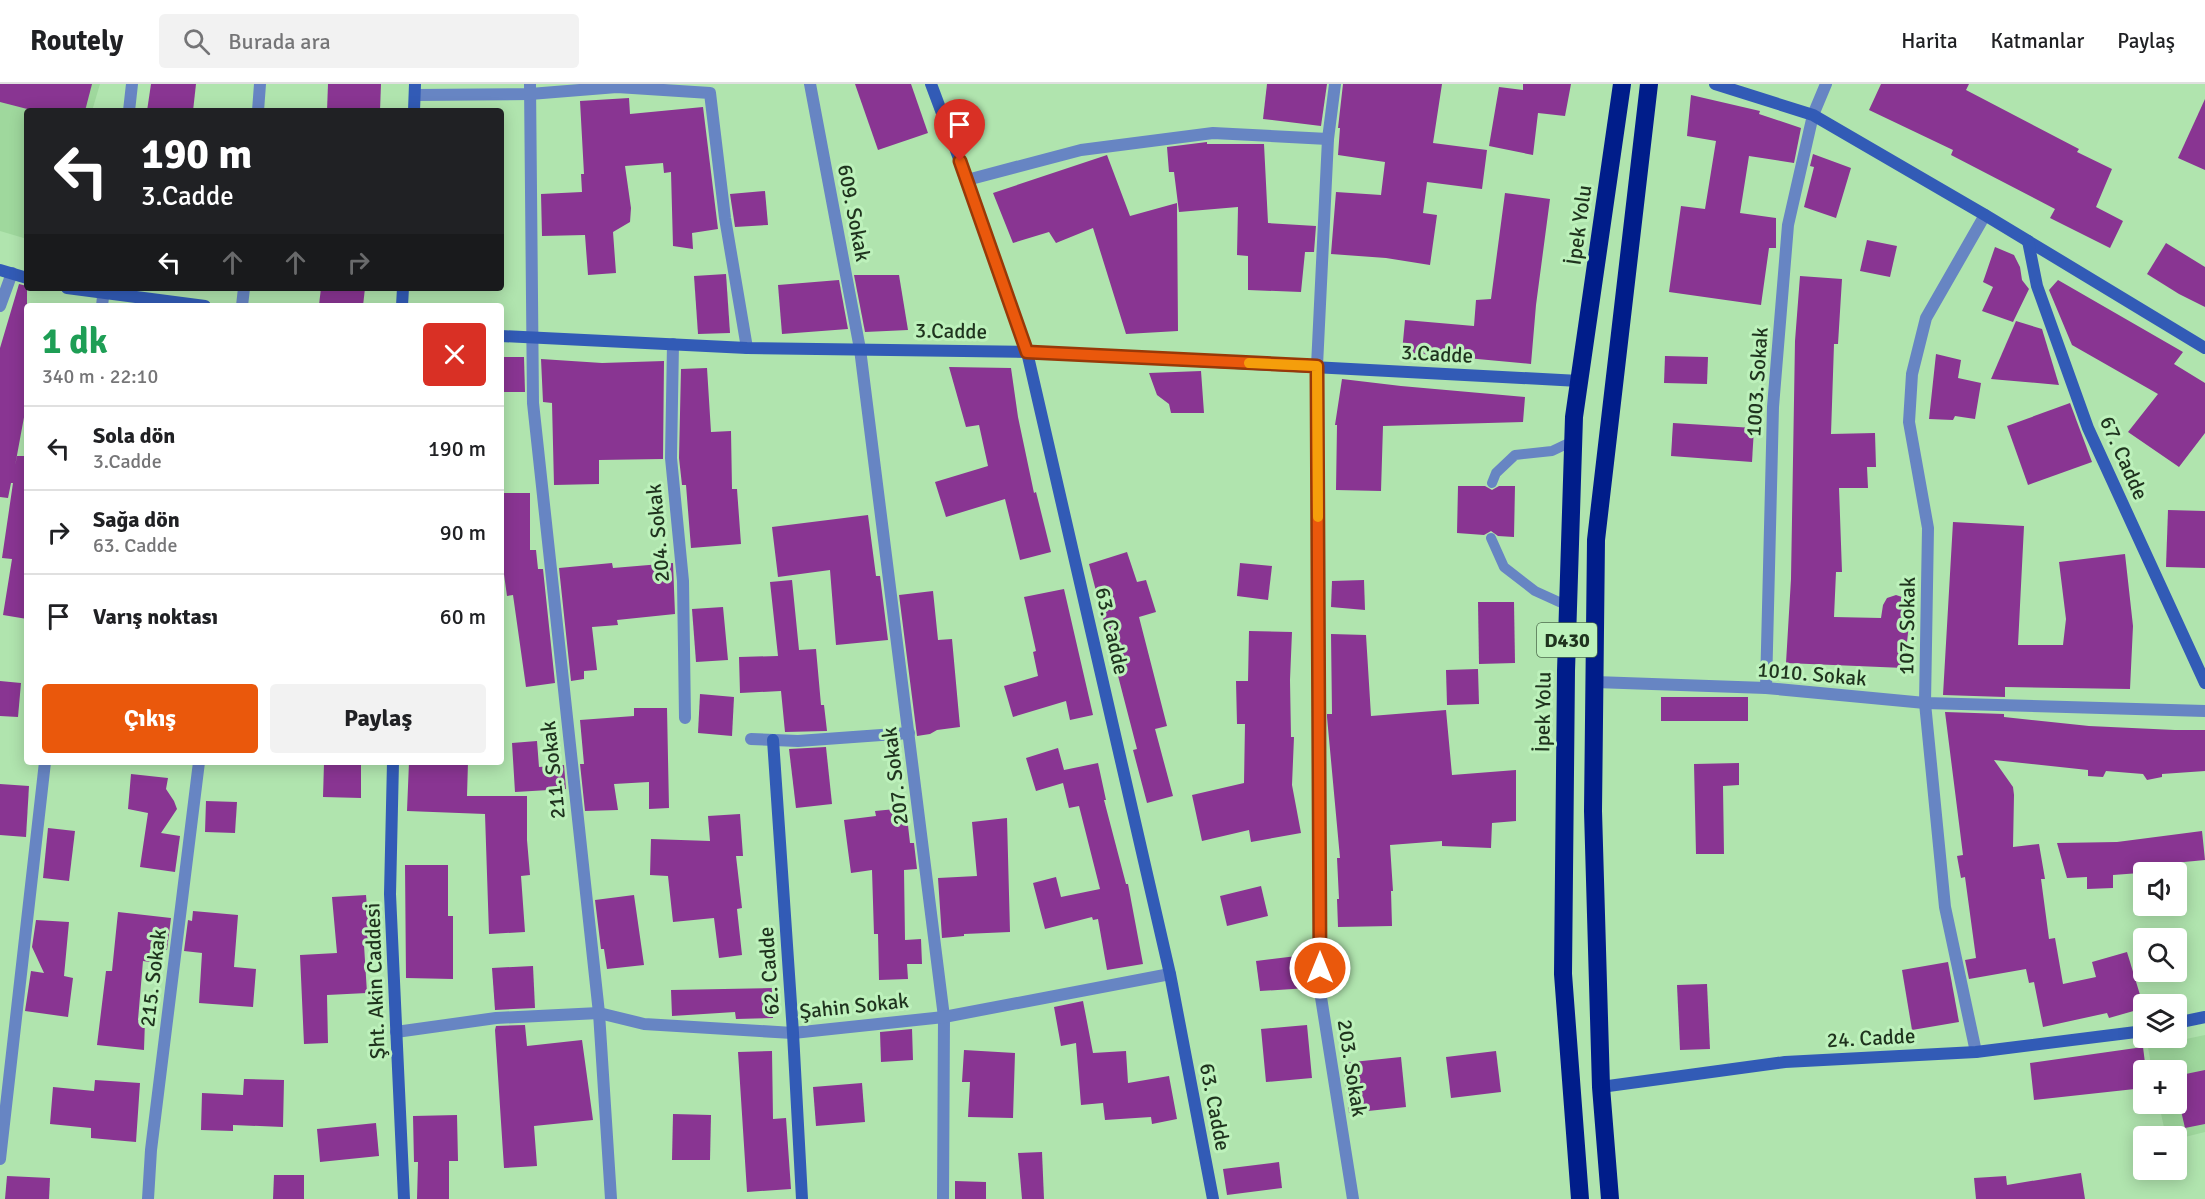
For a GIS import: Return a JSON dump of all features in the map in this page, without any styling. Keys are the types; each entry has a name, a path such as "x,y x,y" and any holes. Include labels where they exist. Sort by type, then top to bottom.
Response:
{"highway":[{"name":"İpek Yolu","path":"1580,1199 1563,974 1568,606 1574,417 1622,84"},
{"name":"D430","path":"1610,1199 1601,1087 1593,811 1596,540 1649,84"}],"street":[{"path":"129,108 132,84"},
{"path":"258,108 260,84"},
{"name":"609. Sokak","path":"810,84 860,350"},
{"name":"63. Cadde","path":"931,84 968,180 1027,352 1170,974 1213,1199"},
{"name":"203. Sokak","path":"1335,84 1328,139 1317,366 1320,991 1353,1199"},
{"path":"1715,84 1814,115 2205,348"},
{"name":"1003. Sokak","path":"1766,688 1773,407 1788,225 1814,115 1826,84"},
{"path":"414,108 415,89 616,87 710,93 725,218 747,348"},
{"name":"211. Sokak","path":"530,89 533,403 598,1013 611,1199"},
{"path":"968,180 1081,150 1213,133 1328,139"},
{"name":"107. Sokak","path":"1976,1052 1944,906 1925,703 1928,528 1909,422 1912,374 1926,318 1985,215"},
{"name":"67. Cadde","path":"2028,241 2037,286 2088,428 2205,683"},
{"path":"0,306 6,272 24,277"},
{"path":"80,291 103,296 174,303"},
{"name":"3.Cadde","path":"504,336 747,348 1027,352 1579,381"},
{"name":"204. Sokak","path":"673,344 671,458 683,580 685,718"},
{"name":"207. Sokak","path":"860,350 944,1017 943,1199"},
{"name":"1010. Sokak","path":"1595,682 1766,688 1925,703 2205,711"},
{"path":"751,739 798,741 909,733"},
{"name":"62. Cadde","path":"773,740 802,1199"},
{"path":"0,1159 45,765"},
{"name":"215. Sokak","path":"148,1199 151,1150 199,765"},
{"name":"Şht. Akin Caddesi","path":"393,765 390,894 404,1199"},
{"name":"Şahin Sokak","path":"396,1032 496,1018 598,1013 644,1024 793,1033 944,1017 1170,974"},
{"path":"2187,1021 2205,1017"},
{"name":"24. Cadde","path":"1601,1087 1785,1062 1976,1052 2133,1032"}],"lane":[{"path":"1492,483 1496,473 1515,455 1552,450 1574,441"},
{"path":"1491,538 1504,567 1535,591 1568,606"}],"shaded area":[{"path":"0,84 100,84 93,108 24,108 24,238 0,231"},
{"path":"2205,1035 2205,1132 2187,1136 2187,1126 2164,1126 2161,1114 2187,1114 2187,1060 2150,1060 2148,1048 2187,1048 2187,1039"}],"building":[{"path":"0,84 92,84 86,108 24,108 0,102"},
{"path":"151,84 196,84 193,108 147,108"},
{"path":"328,84 381,84 380,108 327,108"},
{"path":"855,84 911,84 928,133 878,150"},
{"path":"1267,84 1327,84 1321,126 1263,119"},
{"path":"1343,84 1442,84 1433,143 1487,150 1482,189 1427,182 1423,213 1437,215 1430,265 1386,258 1331,254 1336,192 1381,195 1385,162 1338,155 1340,128 1338,128"},
{"path":"1523,84 1571,84 1565,116 1538,113 1533,155 1489,146 1499,87 1523,90"},
{"path":"1881,84 1969,84 1966,90 2079,149 2077,152 2112,169 2096,207 2123,221 2110,248 2050,218 2055,209 1951,155 1953,150 1869,110"},
{"path":"1691,95 1760,111 1759,114 1801,128 1794,163 1749,156 1740,213 1776,218 1776,248 1769,248 1761,305 1669,292 1681,206 1705,209 1716,141 1687,136"},
{"path":"629,98 630,114 703,107 718,229 692,233 693,249 673,246 671,172 664,173 663,163 625,166 631,208 630,222 613,232 616,273 588,275 585,235 542,236 541,194 582,192 581,174 584,174 580,101"},
{"path":"2205,99 2205,170 2178,158"},
{"path":"1207,142 1207,144 1264,144 1268,223 1316,226 1314,252 1305,252 1301,292 1248,290 1248,256 1237,255 1238,207 1179,212 1174,172 1169,172 1167,147"},
{"path":"1813,154 1851,168 1836,218 1804,207 1814,167 1810,166"},
{"path":"1107,155 1130,216 1177,203 1178,331 1126,334 1093,228 1056,243 1049,232 1013,243 993,193"},
{"path":"765,191 768,225 735,227 730,194"},
{"path":"1505,193 1550,199 1531,364 1402,352 1405,320 1474,326 1476,300 1491,299"},
{"path":"1867,240 1897,246 1890,277 1860,271"},
{"path":"2166,243 2205,267 2205,307 2147,274"},
{"path":"1995,247 2014,255 2020,267 2022,280 2029,289 2013,322 1982,311 1993,287 1983,282"},
{"path":"726,274 730,333 698,334 694,276"},
{"path":"854,275 899,275 908,330 865,332"},
{"path":"1800,276 1842,279 1838,344 1834,344 1831,434 1875,433 1876,467 1867,467 1868,488 1839,488 1842,572 1836,572 1834,617 1881,618 1883,605 1887,598 1896,595 1902,597 1911,607 1904,668 1786,663 1791,579 1795,341"},
{"path":"839,280 848,329 782,334 778,285"},
{"path":"2058,280 2183,352 2174,364 2205,383 2205,433 2179,467 2128,432 2158,394 2072,345 2049,290"},
{"path":"19,284 24,285 24,291 27,291 27,303 24,303 24,417 15,466 17,456 24,456 24,618 3,615 12,559 2,558 13,483 11,483 8,498 0,497 0,348"},
{"path":"321,291 365,291 363,303 319,303"},
{"path":"2016,321 2042,329 2059,385 1991,379"},
{"path":"1936,354 1961,360 1958,378 1981,383 1975,419 1955,416 1953,420 1929,419"},
{"path":"1665,356 1708,357 1707,384 1664,383"},
{"path":"504,357 524,357 525,392 504,392"},
{"path":"541,359 602,363 664,361 663,459 599,460 599,484 554,485 552,403 543,402"},
{"path":"949,367 1011,368 1018,417 1034,493 1036,492 1051,552 1020,560 1005,499 946,517 935,482 988,466 979,425 966,427"},
{"path":"707,368 711,432 731,431 732,489 737,489 741,544 691,548 686,485 682,485 679,458 681,369"},
{"path":"1201,371 1204,413 1171,413 1169,404 1157,395 1149,373"},
{"path":"1342,379 1525,397 1523,422 1383,426 1381,491 1336,490 1337,425 1335,425"},
{"path":"2070,403 2092,462 2028,485 2007,426"},
{"path":"1673,423 1754,428 1752,462 1671,456"},
{"path":"1458,486 1485,486 1492,490 1499,486 1515,486 1514,537 1498,536 1491,531 1484,535 1457,533"},
{"path":"504,493 530,493 530,550 536,550 538,569 543,569 555,683 526,687 513,595 507,596 504,574"},
{"path":"2168,510 2205,511 2205,568 2166,567"},
{"path":"868,515 876,576 880,576 888,640 836,645 830,570 778,577 772,527"},
{"path":"1953,522 2024,526 2018,645 2063,645 2066,619 2059,562 2125,554 2133,626 2130,689 2005,687 2005,697 1943,695"},
{"path":"1127,552 1137,582 1146,580 1156,612 1139,617 1167,726 1155,729 1173,796 1147,803 1133,750 1137,749 1089,564"},
{"path":"612,563 613,568 673,563 675,614 617,620 618,625 592,627 597,670 584,671 584,679 571,681 559,568"},
{"path":"1240,563 1272,566 1268,600 1237,596"},
{"path":"792,580 799,650 816,649 821,705 824,705 827,731 785,732 781,691 740,693 739,657 778,656 770,582"},
{"path":"1364,580 1365,610 1331,607 1332,581"},
{"path":"1064,589 1093,715 1070,720 1066,701 1013,717 1004,686 1038,676 1033,652 1036,651 1024,597"},
{"path":"933,591 938,640 952,639 960,727 917,736 899,595"},
{"path":"1478,602 1514,602 1515,663 1479,664"},
{"path":"723,607 728,660 696,662 692,609"},
{"path":"1249,631 1292,632 1291,737 1294,737 1292,785 1301,833 1251,842 1249,830 1202,841 1192,795 1244,783 1245,724 1237,724 1236,681 1248,681"},
{"path":"1331,634 1366,635 1371,716 1446,710 1452,775 1516,770 1516,821 1492,823 1491,848 1442,846 1442,841 1390,845 1393,891 1391,891 1392,926 1338,927 1337,858 1340,858 1327,717 1327,714 1332,714"},
{"path":"1478,669 1479,704 1447,705 1446,670"},
{"path":"0,681 21,683 18,717 0,716"},
{"path":"700,694 734,697 732,736 698,733"},
{"path":"1661,697 1748,697 1748,721 1661,721"},
{"path":"634,708 667,708 669,808 649,809 649,782 614,784 618,810 585,811 580,764 584,764 580,720 634,716"},
{"path":"1945,712 2004,714 2004,717 2089,726 2205,730 2205,771 2162,774 2162,777 2147,780 2143,774 2106,771 2103,777 2088,776 2088,770 1994,760 2013,787 2013,847 2039,844 2045,879 2041,879 2049,939 2055,938 2063,984 2096,977 2092,962 2127,952 2133,972 2133,982 2136,982 2140,994 2133,994 2133,1011 2109,1018 2107,1013 2043,1027 2034,982 2029,983 2026,969 1969,979 1965,960 1976,958 1965,877 1961,878 1957,856 1963,855"},
{"path":"537,741 539,767 564,765 566,789 515,792 512,743"},
{"path":"826,747 832,804 796,808 789,749"},
{"path":"1058,748 1064,770 1098,763 1106,800 1104,800 1126,884 1128,884 1143,964 1107,970 1098,919 1093,920 1092,917 1045,929 1033,883 1056,877 1061,897 1100,889 1079,806 1069,808 1063,783 1036,791 1026,758"},
{"path":"1739,763 1739,785 1723,786 1724,854 1696,854 1694,764"},
{"path":"324,765 361,765 361,798 323,797"},
{"path":"409,765 468,765 467,796 527,796 530,875 521,876 525,932 489,934 485,814 407,811"},
{"path":"131,774 168,778 166,789 177,809 161,833 180,836 175,872 140,867 148,813 128,809"},
{"path":"0,784 29,786 26,837 0,835"},
{"path":"206,801 237,802 235,833 205,832"},
{"path":"906,808 910,843 914,843 917,869 904,870 905,940 921,939 922,964 907,964 908,979 879,980 878,934 874,934 872,870 851,873 844,820 876,816 875,811"},
{"path":"740,814 743,856 736,856 742,908 737,909 742,955 719,958 714,918 673,922 668,876 650,875 651,839 710,841 708,816"},
{"path":"1007,818 1010,932 964,934 964,936 942,938 938,878 977,876 972,822"},
{"path":"48,828 75,831 69,881 43,878"},
{"path":"2202,831 2205,860 2133,862 2133,874 2113,875 2113,888 2087,889 2087,877 2067,878 2057,843 2117,842"},
{"path":"405,865 448,865 448,916 453,916 453,979 406,978"},
{"path":"1261,886 1268,916 1227,926 1220,896"},
{"path":"366,895 370,944 364,945 367,993 327,995 328,1043 304,1044 300,955 337,953 332,897"},
{"path":"634,895 644,965 607,969 604,949 601,949 595,900"},
{"path":"193,911 238,915 234,967 256,969 253,1007 199,1003 202,953 184,951 188,920 192,921"},
{"path":"118,912 171,918 167,950 159,949 157,963 143,961 138,1020 145,1020 144,1050 97,1045 106,971 112,971"},
{"path":"36,920 69,922 64,976 73,978 68,1017 25,1011 31,971 44,973 32,947"},
{"path":"1305,955 1308,988 1260,991 1256,961"},
{"path":"1948,962 1959,1022 1912,1030 1902,970"},
{"path":"533,966 535,1008 495,1010 492,968"},
{"path":"1707,984 1710,1049 1680,1050 1677,985"},
{"path":"772,988 773,1018 736,1019 735,1012 672,1016 671,990"},
{"path":"1083,1001 1093,1053 1126,1051 1128,1083 1169,1076 1177,1119 1152,1124 1151,1117 1105,1120 1103,1103 1081,1105 1076,1043 1061,1046 1054,1007"},
{"path":"525,1025 527,1046 582,1040 593,1120 534,1126 537,1166 504,1168 495,1030 496,1026"},
{"path":"1307,1025 1312,1078 1266,1082 1261,1029"},
{"path":"912,1029 913,1060 881,1062 880,1032"},
{"path":"2136,1048 2143,1048 2145,1060 2133,1060 2133,1089 2034,1100 2030,1063"},
{"path":"964,1050 1015,1053 1013,1118 968,1117 970,1082 962,1082"},
{"path":"772,1051 773,1119 786,1118 791,1189 747,1192 738,1052"},
{"path":"1496,1051 1501,1092 1451,1098 1446,1057"},
{"path":"1401,1057 1406,1107 1349,1113 1343,1063"},
{"path":"2205,1070 2205,1124 2187,1128 2182,1114 2187,1114 2187,1074"},
{"path":"244,1079 284,1080 283,1127 233,1125 233,1131 201,1130 202,1093 243,1095"},
{"path":"95,1080 140,1083 136,1142 91,1138 91,1128 50,1124 53,1087 94,1091"},
{"path":"862,1083 865,1122 816,1126 813,1087"},
{"path":"673,1114 711,1115 710,1160 672,1160"},
{"path":"457,1115 458,1161 449,1161 449,1199 417,1199 418,1162 414,1162 413,1116"},
{"path":"376,1123 379,1156 320,1162 317,1129"},
{"path":"1042,1152 1044,1199 1022,1199 1018,1153"},
{"path":"1279,1162 1282,1188 1227,1195 1223,1169"},
{"path":"2081,1173 2085,1199 1976,1199 1974,1178 2006,1176 2007,1185"},
{"path":"274,1175 304,1175 304,1199 273,1199"},
{"path":"7,1176 50,1178 49,1199 5,1199"},
{"path":"955,1181 986,1182 986,1199 955,1199"}],"slow traffic":[{"path":"1249,363 1317,366 1318,517"}],"route":[{"path":"960,161 1027,352 1317,366 1320,968"}]}
